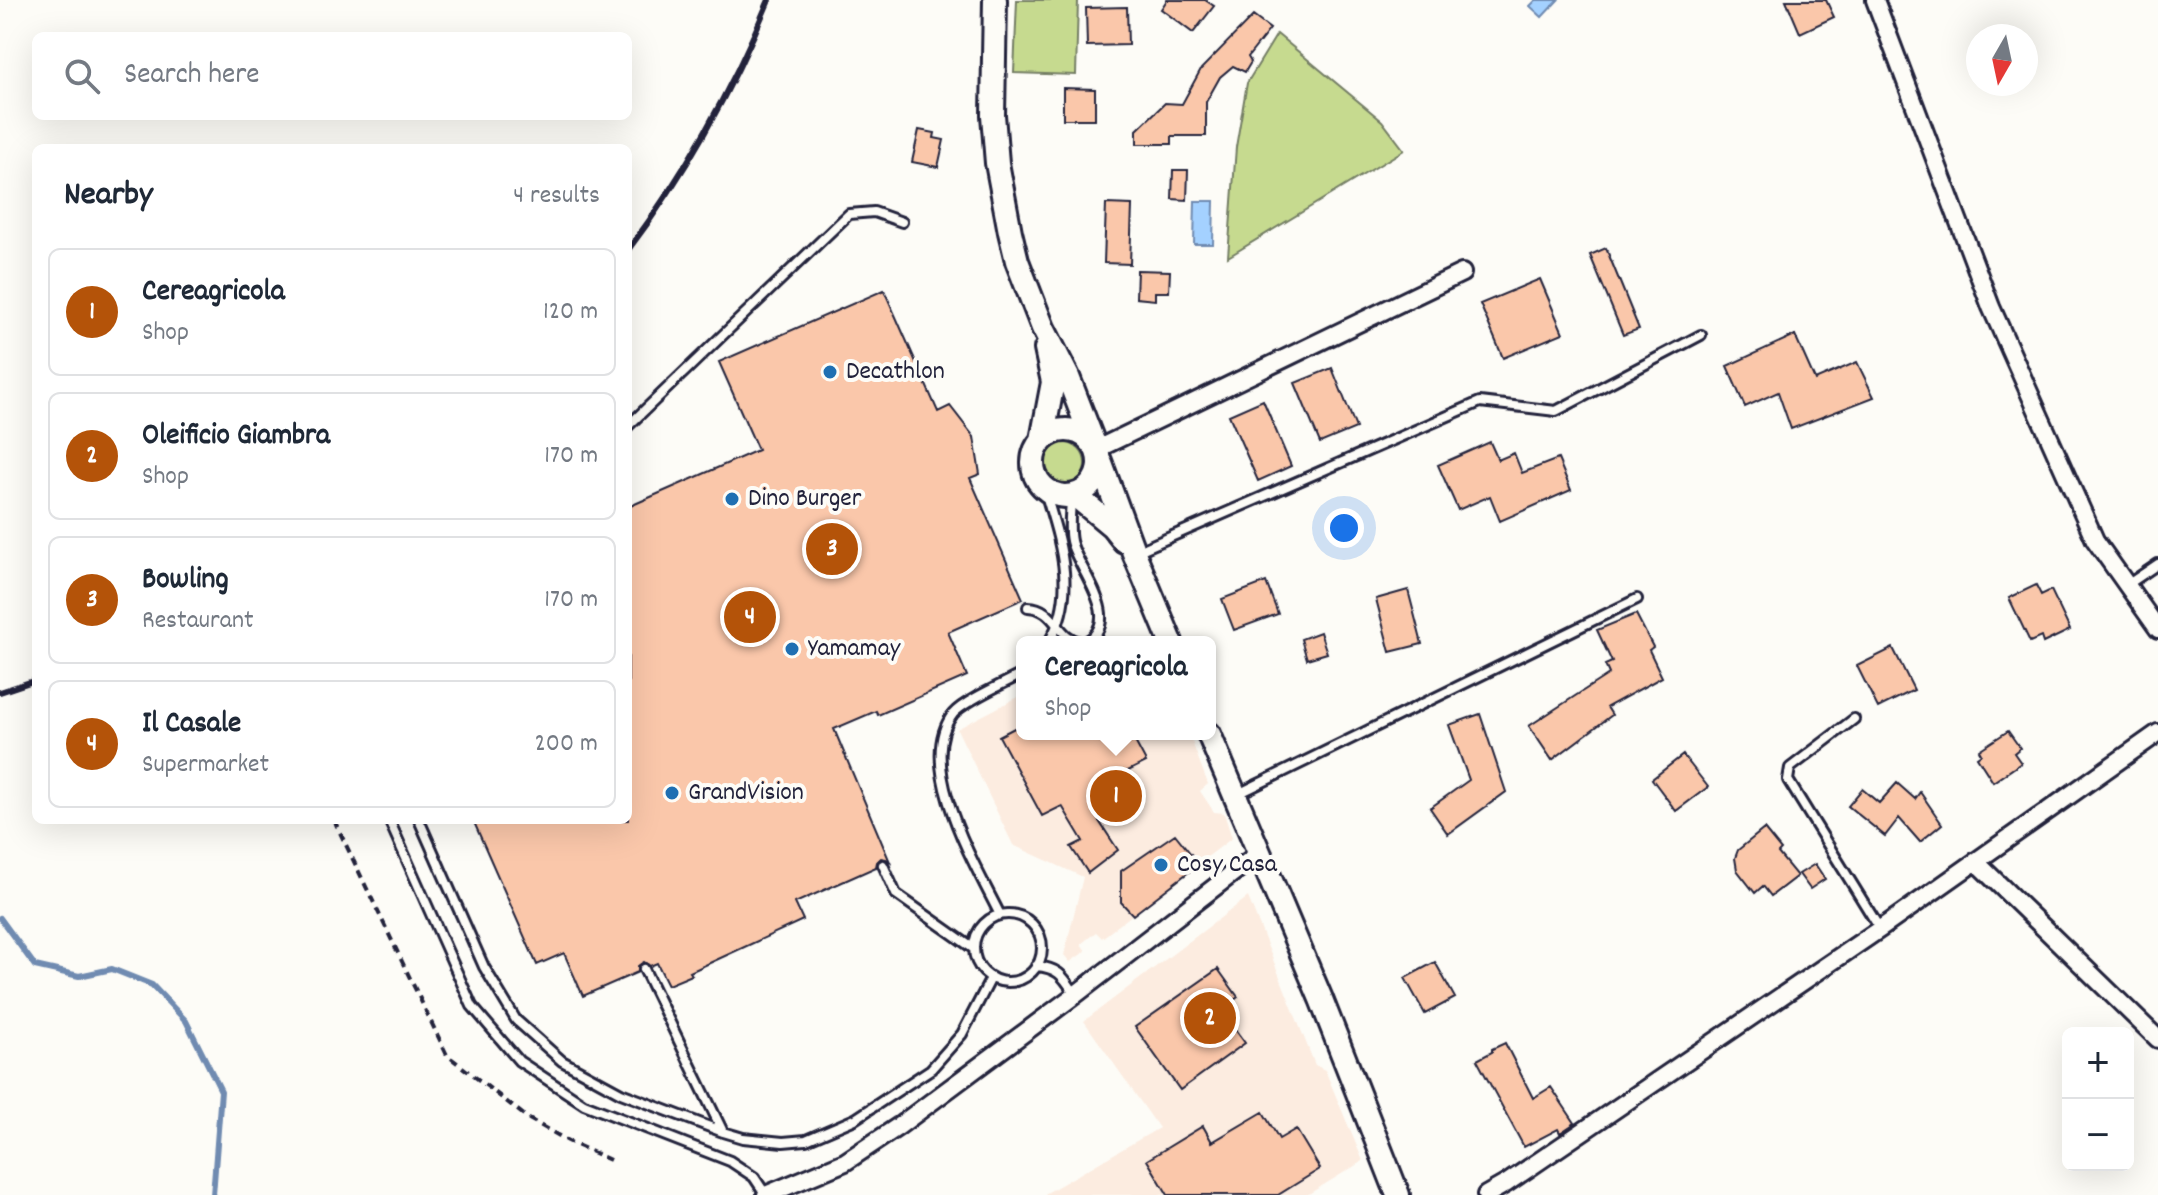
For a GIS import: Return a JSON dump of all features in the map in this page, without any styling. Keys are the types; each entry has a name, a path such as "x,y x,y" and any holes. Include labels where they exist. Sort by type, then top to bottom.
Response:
{"main road":[{"path":"995,0 993,115 997,163 1017,261 1043,328 1068,377 1169,636"},
{"path":"1043,328 1053,382 1042,440 1033,457 1036,479 1052,493 1074,496 1112,526 1134,553"},
{"path":"1042,440 1059,430 1069,430 1087,437 1097,451 1099,472 1094,482 1074,496"},
{"path":"1212,740 1321,999 1398,1195"}],"street":[{"path":"1875,0 1991,307 2095,540 2158,629"},
{"path":"1097,451 1462,273"},
{"path":"1486,1195 1880,929 2158,733"},
{"path":"766,1195 845,1162 899,1126 1259,853"},
{"path":"1976,862 2158,1039"}],"lane":[{"path":"632,422 849,214 874,212 902,222"},
{"path":"1134,553 1480,402 1556,411 1701,335"},
{"path":"1044,488 1063,559 1065,584 1059,626 1053,636"},
{"path":"1074,496 1071,539 1099,602 1100,626 1095,636"},
{"path":"2127,585 2158,564"},
{"path":"1235,796 1637,599"},
{"path":"1028,607 1037,607 1046,612 1067,636"},
{"path":"1000,915 957,831 941,763 943,736 953,714 1016,677"},
{"path":"1854,719 1790,768 1788,780 1880,929"},
{"path":"391,824 472,1006 519,1061 584,1104 730,1161 754,1177 766,1195"},
{"path":"421,824 484,967 516,1020 562,1061 621,1093 743,1138 783,1142 806,1140 855,1119 931,1069 962,1034 991,978"},
{"path":"883,865 896,894 974,949"},
{"path":"1000,915 1019,916 1034,926 1040,936 1040,959 1025,977 1018,980 1006,982 991,978 976,960 976,938 984,924 1000,915"},
{"path":"1036,966 1051,967 1066,980 1075,995"},
{"path":"644,969 723,1132"}],"path":[{"path":"336,824 447,1055 529,1119 610,1160"}],"shaded area":[{"path":"1016,698 1016,740 1191,740 1208,784 1200,791 1214,812 1224,813 1232,838 1102,938 1096,932 1081,944 1086,951 1070,962 1064,955 1083,877 1013,845 957,729"},
{"path":"1248,897 1315,1065 1325,1070 1363,1161 1307,1195 1043,1195 1159,1128 1084,1021"}],"green space":[{"path":"1017,0 1078,0 1076,75 1014,73"},
{"path":"1277,34 1382,121 1404,150 1228,257 1236,147 1247,83"},
{"path":"1064,443 1079,449 1085,464 1079,479 1064,485 1049,479 1043,464 1049,449"}],"water":[{"path":"1536,0 1558,0 1542,17 1530,6"},
{"path":"1195,201 1214,201 1213,244 1194,244"}],"building":[{"path":"1167,0 1205,0 1214,6 1193,33 1161,9"},
{"path":"1786,0 1826,0 1834,17 1800,33"},
{"path":"1127,7 1128,45 1087,46 1086,8"},
{"path":"1253,16 1270,29 1248,57 1251,62 1245,72 1233,66 1220,77 1206,102 1206,136 1172,136 1172,144 1137,144 1137,130 1165,103 1182,104 1201,69"},
{"path":"1063,88 1095,89 1095,119 1063,119"},
{"path":"919,130 935,133 934,138 944,140 938,167 912,162"},
{"path":"1173,170 1188,170 1187,200 1172,199"},
{"path":"1106,204 1132,205 1130,264 1104,263"},
{"path":"1606,248 1639,329 1623,335 1590,255"},
{"path":"1137,270 1170,271 1169,292 1155,292 1155,300 1136,298"},
{"path":"1540,279 1563,333 1503,358 1480,304"},
{"path":"884,290 938,412 950,406 974,437 980,474 970,478 1023,599 948,632 967,676 878,715 876,711 834,729 890,862 881,858 876,867 795,903 803,920 690,972 692,975 668,985 657,963 650,966 644,962 638,966 638,972 583,996 564,953 537,965 475,824 632,824 632,505 758,450 719,362"},
{"path":"1795,335 1815,380 1857,362 1874,397 1791,429 1778,392 1745,407 1727,366"},
{"path":"1332,368 1356,428 1320,443 1295,383"},
{"path":"1263,400 1291,466 1258,481 1229,415"},
{"path":"1490,442 1498,460 1514,453 1522,473 1558,459 1571,490 1500,521 1490,496 1458,510 1438,465"},
{"path":"1266,582 1278,614 1234,630 1222,599"},
{"path":"2036,585 2041,595 2051,590 2070,630 2043,643 2041,637 2030,642 2009,598"},
{"path":"1408,590 1422,644 1390,652 1376,599"},
{"path":"1636,614 1653,647 1649,650 1662,677 1607,707 1612,715 1552,760 1529,726 1609,674 1605,665 1612,662 1597,630"},
{"path":"1320,632 1327,653 1307,659 1301,639"},
{"path":"1893,648 1914,690 1878,708 1857,666"},
{"path":"1480,714 1506,792 1448,834 1430,808 1469,780 1449,725"},
{"path":"1016,727 1016,740 1134,740 1146,762 1116,777 1131,803 1099,821 1118,850 1088,873 1071,847 1083,841 1062,806 1042,816 999,736"},
{"path":"2008,731 2020,748 2014,753 2021,763 1993,782 1977,757 1981,754 1979,750"},
{"path":"1683,755 1708,787 1676,811 1652,779"},
{"path":"1897,783 1915,799 1920,792 1942,824 1920,842 1899,818 1885,836 1848,806 1862,789 1879,803"},
{"path":"1764,829 1797,876 1771,896 1763,886 1755,893 1737,870 1735,858 1738,850"},
{"path":"1175,834 1199,864 1133,915 1121,902 1121,871"},
{"path":"1815,864 1825,879 1810,889 1799,874"},
{"path":"1435,962 1455,998 1425,1014 1405,978"},
{"path":"1218,969 1238,997 1221,1010 1245,1043 1180,1090 1135,1027"},
{"path":"1505,1043 1533,1098 1551,1087 1575,1123 1560,1133 1558,1129 1524,1147 1477,1060"},
{"path":"1263,1112 1279,1139 1296,1129 1320,1169 1278,1195 1168,1195 1147,1160 1203,1126 1212,1142"}],"waterway":[{"path":"0,918 35,966 79,976 112,969 152,985 186,1021 221,1091 213,1195"}],"railway":[{"path":"632,244 706,130 740,66 769,0"},
{"path":"0,692 32,681"}],"place":[{"name":"Decathlon","path":"830,372"},
{"name":"Dino Burger","path":"732,499"},
{"name":"Bowling","path":"832,549"},
{"name":"Il Casale","path":"750,617"},
{"name":"Yamamay","path":"792,649"},
{"name":"GrandVision","path":"672,793"},
{"name":"Cereagricola","path":"1116,796"},
{"name":"Cosy Casa","path":"1161,865"},
{"name":"Oleificio Giambra","path":"1210,1018"}]}
